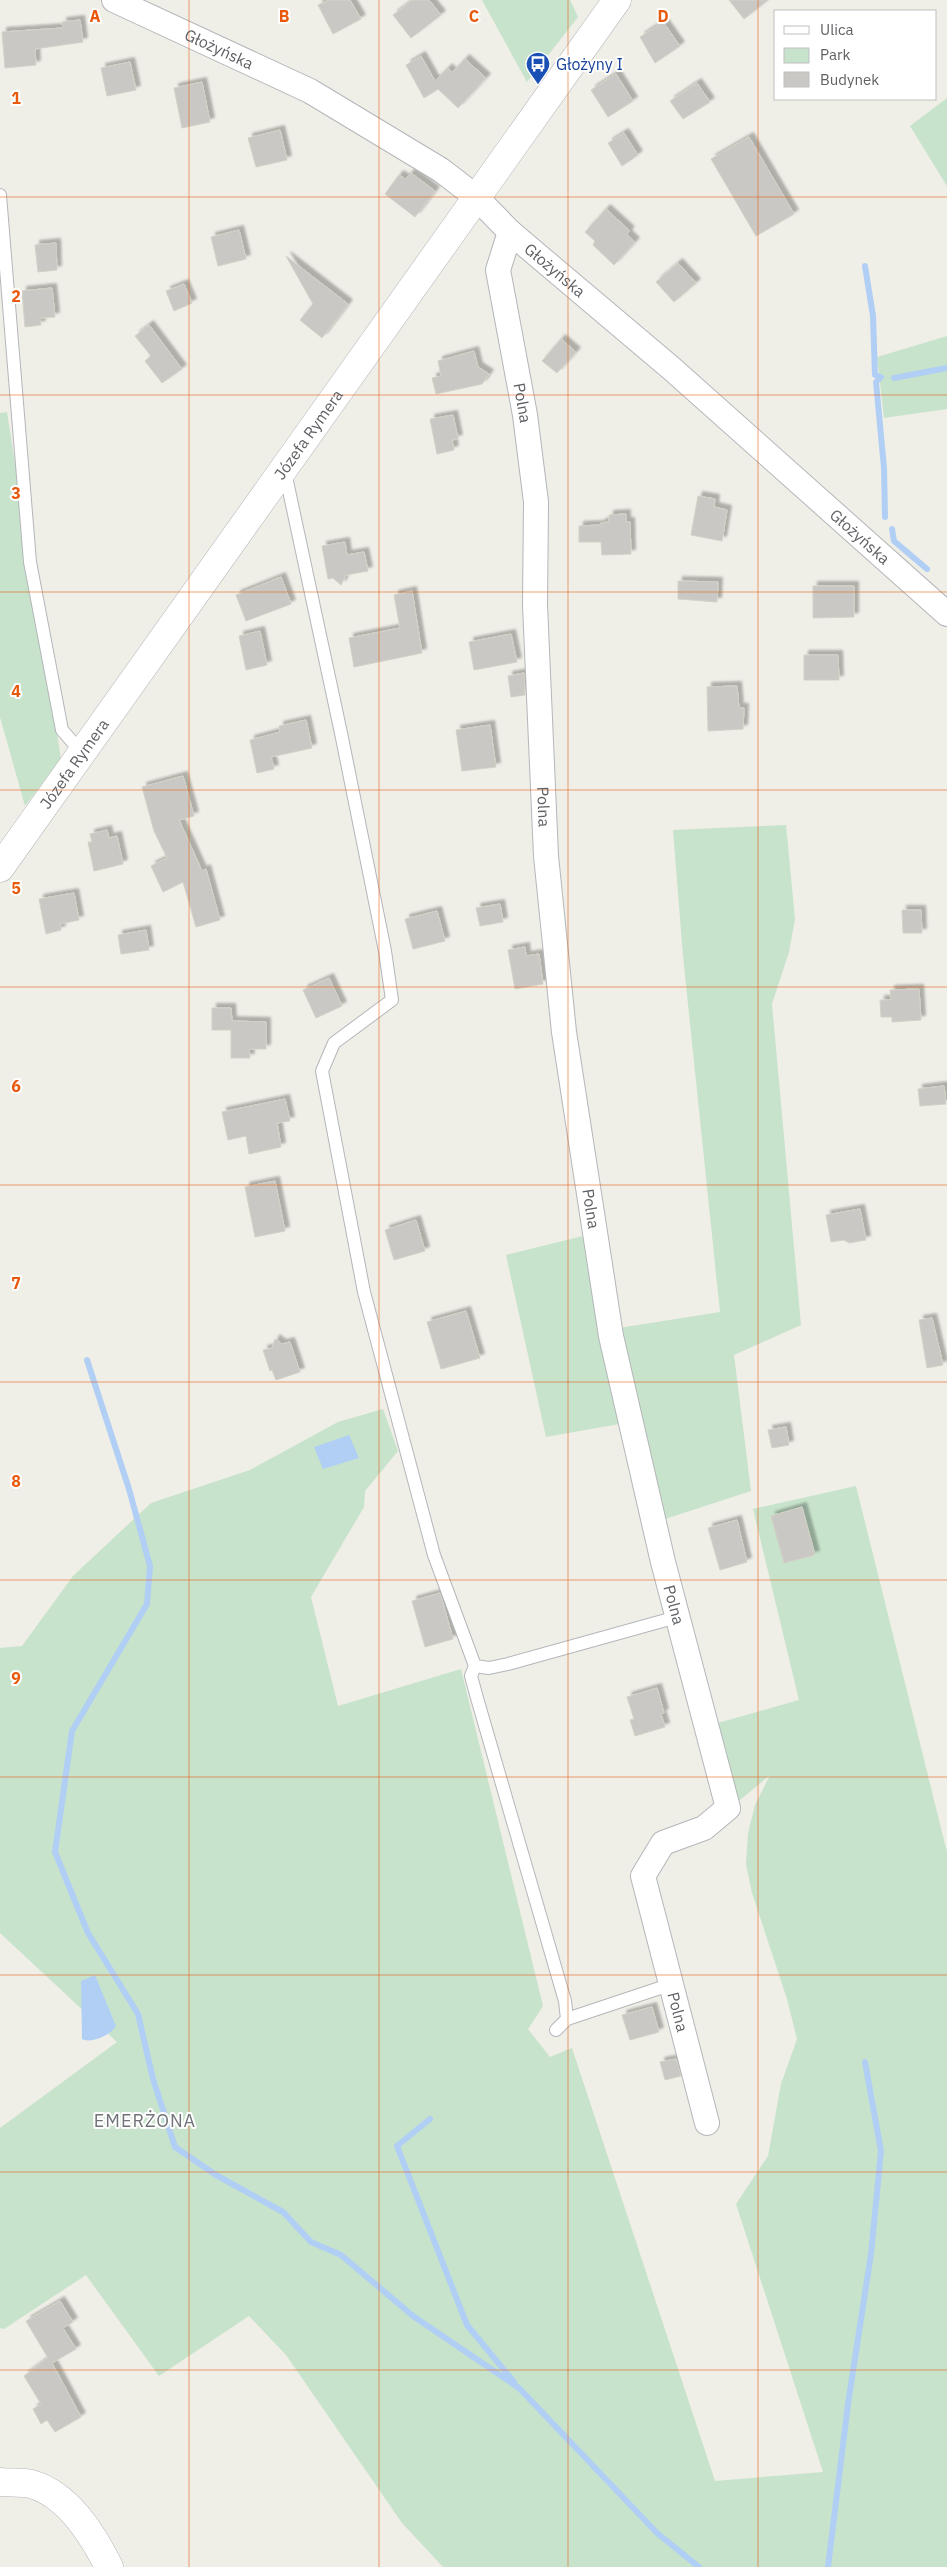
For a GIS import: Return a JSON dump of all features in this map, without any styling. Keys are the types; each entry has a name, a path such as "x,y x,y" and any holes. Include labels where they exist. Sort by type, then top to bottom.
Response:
{"street":[{"name":"Głożyńska","path":"114,0 310,91 441,170 476,197 510,232 670,368 947,614"},
{"name":"Józefa Rymera","path":"0,868 617,0"},
{"name":"Polna","path":"510,232 498,270 525,415 536,502 535,605 546,856 564,1032 611,1336 677,1617 728,1808 704,1828 663,1843 643,1876 656,1923 669,1985 707,2123"},
{"path":"0,2482 31,2484 54,2494 74,2512 102,2552 109,2567"}],"lane":[{"path":"0,195 30,562 62,730 82,753"},
{"path":"284,469 341,732 385,951 392,1000 334,1043 322,1071 364,1292 434,1555 475,1666 471,1676 565,2001 567,2019"},
{"path":"475,1666 488,1668 508,1664 677,1617"},
{"path":"556,2030 567,2019 669,1985"}],"green space":[{"path":"482,0 570,0 578,17 527,82"},
{"path":"947,98 947,186 910,126"},
{"path":"947,336 947,409 884,418 877,357"},
{"path":"7,412 61,759 25,806 0,717 0,413"},
{"path":"786,825 795,919 789,952 772,1004 801,1325 734,1355 751,1491 659,1521 619,1328 720,1312 683,956 673,830"},
{"path":"587,1235 625,1423 546,1437 506,1255"},
{"path":"383,1409 398,1451 365,1491 364,1507 311,1597 338,1706 461,1669 543,2006 528,2029 550,2057 572,2048 715,2481 823,2472 736,2204 768,2156 781,2084 797,2039 787,1999 752,1893 746,1864 748,1833 755,1805 770,1775 734,1805 714,1724 799,1700 753,1509 856,1486 947,1852 947,2567 443,2567 402,2523 286,2355 249,2316 159,2376 86,2275 4,2329 0,2328 0,2128 117,2042 0,1933 0,1648 22,1646 73,1576 151,1503 250,1470 338,1422"}],"water":[{"path":"349,1435 359,1458 323,1469 314,1447"},
{"path":"95,1975 116,2026 110,2033 100,2038 86,2040 82,2039 81,1981"}],"building":[{"path":"329,0 350,0 361,19 333,34 318,5"},
{"path":"413,0 429,0 441,15 411,38 393,15"},
{"path":"729,0 768,0 744,19"},
{"path":"80,20 83,42 35,49 36,65 5,68 2,32 63,28 62,22"},
{"path":"663,22 680,46 655,63 640,37"},
{"path":"421,56 435,81 448,68 452,73 465,59 486,78 458,108 438,89 424,98 406,65"},
{"path":"130,62 136,90 107,96 101,68"},
{"path":"616,74 633,101 608,117 591,90"},
{"path":"202,82 210,122 182,128 174,88"},
{"path":"697,83 710,102 683,119 670,101"},
{"path":"280,130 287,160 256,167 248,138"},
{"path":"624,133 638,155 622,166 608,143"},
{"path":"749,137 794,214 756,236 711,159"},
{"path":"411,173 435,191 415,217 385,194 399,175 405,179"},
{"path":"606,209 630,231 627,234 635,242 614,265 593,245 595,241 585,232"},
{"path":"239,230 246,259 218,266 211,237"},
{"path":"56,243 57,270 38,272 35,245"},
{"path":"286,256 348,304 322,338 300,320 313,304"},
{"path":"678,263 696,283 674,302 656,282"},
{"path":"184,284 192,303 174,311 166,291"},
{"path":"52,288 55,317 40,318 41,325 25,327 22,291"},
{"path":"149,325 182,369 162,383 145,361 151,356 135,336"},
{"path":"561,339 576,352 557,373 542,361"},
{"path":"474,351 478,367 489,374 482,384 436,394 432,378 441,376 438,361"},
{"path":"453,415 458,439 452,440 454,450 437,454 430,419"},
{"path":"698,496 715,499 714,507 727,510 722,541 691,535"},
{"path":"626,514 626,522 630,522 631,554 602,555 601,542 579,542 579,526 601,525 601,523 609,522 609,515"},
{"path":"345,542 347,555 364,552 368,571 346,575 341,585 333,578 328,579 322,546"},
{"path":"281,577 291,604 246,621 236,595"},
{"path":"678,581 718,582 717,602 678,599"},
{"path":"813,586 854,586 854,617 813,618"},
{"path":"412,591 422,653 354,667 349,638 400,628 394,595"},
{"path":"260,631 267,665 246,670 239,636"},
{"path":"511,634 517,662 474,670 469,642"},
{"path":"804,655 838,655 839,680 804,680"},
{"path":"524,673 525,695 511,697 508,676"},
{"path":"737,686 739,708 744,708 743,729 708,731 707,687"},
{"path":"306,720 312,748 271,757 274,769 257,773 250,740 280,732 279,726"},
{"path":"490,725 496,767 462,771 456,730"},
{"path":"183,776 194,816 179,820 202,871 206,869 220,920 196,927 183,882 163,892 151,866 167,858 154,831 142,787"},
{"path":"107,830 109,838 117,836 123,864 94,871 88,842 92,842 90,834"},
{"path":"74,893 79,920 60,924 61,930 46,934 39,899"},
{"path":"500,904 503,922 480,926 476,908"},
{"path":"902,910 921,910 922,933 903,933"},
{"path":"437,911 445,941 413,949 405,919"},
{"path":"146,930 149,950 121,954 118,935"},
{"path":"525,947 526,956 539,954 543,984 515,989 508,950"},
{"path":"329,978 342,1006 316,1018 303,990"},
{"path":"919,989 921,1020 892,1022 892,1017 881,1017 880,1000 891,1000 890,990"},
{"path":"212,1008 231,1008 232,1021 266,1022 266,1049 249,1049 250,1058 231,1058 231,1030 212,1030"},
{"path":"944,1086 946,1104 920,1106 918,1089"},
{"path":"285,1099 290,1121 277,1123 281,1147 249,1154 246,1136 228,1140 222,1112"},
{"path":"275,1181 285,1231 255,1237 245,1187"},
{"path":"860,1209 866,1240 849,1243 844,1240 831,1242 826,1215"},
{"path":"416,1220 425,1251 394,1260 385,1230"},
{"path":"466,1311 480,1358 441,1369 427,1322"},
{"path":"932,1318 943,1365 927,1368 919,1320"},
{"path":"275,1339 282,1344 290,1342 300,1372 276,1380 272,1370 270,1371 263,1350 272,1348"},
{"path":"786,1427 789,1445 772,1448 768,1430"},
{"path":"802,1507 815,1555 784,1563 771,1516"},
{"path":"737,1520 747,1562 720,1570 708,1528"},
{"path":"440,1593 453,1639 425,1647 412,1601"},
{"path":"657,1688 664,1713 661,1714 665,1727 635,1736 630,1720 634,1719 627,1697"},
{"path":"652,2007 659,2032 630,2040 622,2015"},
{"path":"676,2059 681,2076 665,2080 660,2062"},
{"path":"60,2301 73,2322 63,2328 76,2349 52,2363 81,2417 55,2432 47,2420 41,2424 33,2409 41,2404 24,2376 48,2358 26,2321"}],"waterway":[{"path":"865,266 873,316 875,375 881,377 876,382 884,468 885,517"},
{"path":"894,378 947,368"},
{"path":"892,529 894,541 927,569"},
{"path":"87,1360 129,1489 150,1566 147,1604 72,1731 55,1852 88,1933 138,2014 153,2079 175,2147 216,2175 283,2212 311,2242 341,2255 413,2316 519,2388 657,2533 699,2567"},
{"path":"828,2567 848,2404 871,2254 881,2151 865,2062"},
{"path":"430,2119 397,2146 467,2325 514,2382"}],"place":[{"name":"Głożyny I","path":"538,85"}],"district":[{"name":"EMERŻONA","path":"145,2121"}]}
